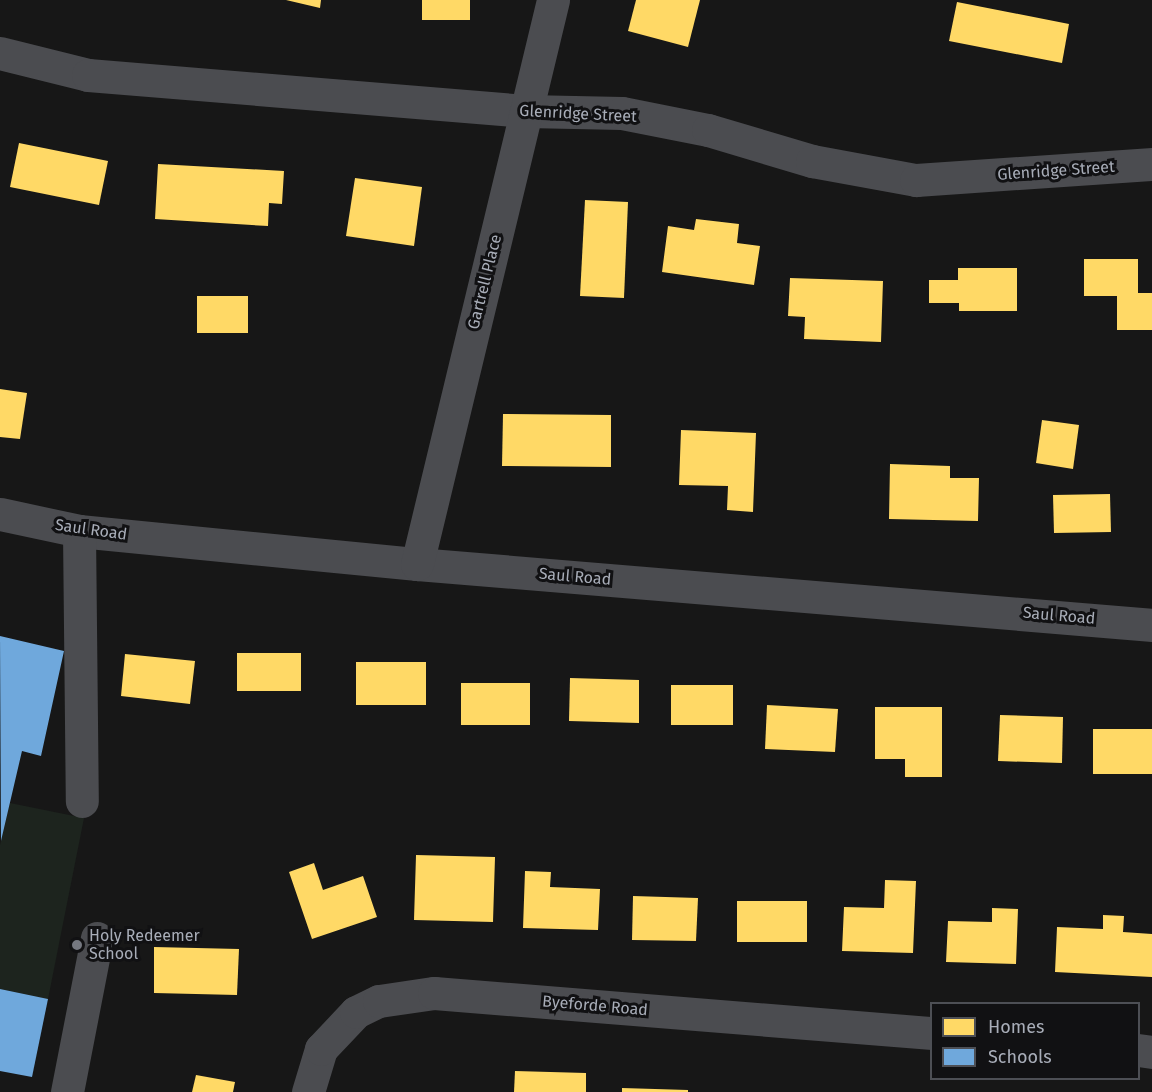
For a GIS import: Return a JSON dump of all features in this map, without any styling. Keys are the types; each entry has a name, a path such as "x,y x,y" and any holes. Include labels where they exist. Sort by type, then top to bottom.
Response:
{"street":[{"name":"Gartrell Place","path":"417,564 553,0"},
{"name":"Glenridge Street","path":"0,53 88,75 526,111 622,113 708,130 812,161 916,180 1152,164"},
{"name":"Saul Road","path":"0,514 79,531 417,564 1152,625"},
{"path":"79,531 82,801"},
{"path":"67,1092 97,938"},
{"name":"Byeforde Road","path":"308,1092 321,1048 356,1012 379,1000 434,993 930,1033"}],"shaded area":[{"path":"10,803 84,818 48,999 0,989 0,845"}],"building: Homes":[{"path":"286,0 321,0 320,8"},
{"path":"422,0 470,0 470,20 422,20"},
{"path":"636,0 700,0 688,47 628,31"},
{"path":"957,2 1069,24 1062,63 949,41"},
{"path":"19,143 108,161 99,205 10,187"},
{"path":"158,164 284,171 282,204 269,203 268,226 155,219"},
{"path":"355,178 422,187 414,246 346,236"},
{"path":"585,200 628,202 624,298 580,296"},
{"path":"696,219 739,224 737,243 760,246 754,285 662,272 668,226 694,230"},
{"path":"1084,259 1138,259 1138,293 1152,293 1152,330 1117,330 1117,296 1084,296"},
{"path":"958,268 1017,268 1017,311 959,311 959,303 929,303 929,280 958,280"},
{"path":"790,278 883,281 881,342 804,339 805,317 788,316"},
{"path":"197,296 248,296 248,333 197,333"},
{"path":"0,389 27,393 20,439 0,437"},
{"path":"503,414 611,415 611,467 502,466"},
{"path":"1042,420 1079,425 1073,469 1036,463"},
{"path":"681,430 756,433 753,512 727,510 728,486 679,485"},
{"path":"890,464 950,466 950,478 979,478 978,521 889,519"},
{"path":"1110,494 1111,532 1054,533 1053,495"},
{"path":"237,653 301,653 301,691 237,691"},
{"path":"125,654 195,661 190,704 121,696"},
{"path":"356,662 426,662 426,705 356,705"},
{"path":"570,678 639,680 639,723 569,721"},
{"path":"461,683 530,683 530,725 461,725"},
{"path":"671,685 733,685 733,725 671,725"},
{"path":"767,705 838,709 835,752 765,749"},
{"path":"875,707 942,707 942,777 905,777 905,759 875,759"},
{"path":"1000,715 1063,717 1062,763 998,761"},
{"path":"1093,729 1152,729 1152,774 1093,774"},
{"path":"416,855 495,857 493,922 414,920"},
{"path":"314,863 323,890 363,876 377,917 312,939 289,872"},
{"path":"525,871 551,872 550,887 600,889 598,930 523,928"},
{"path":"885,880 916,881 913,953 842,951 844,907 884,908"},
{"path":"633,896 698,898 696,941 632,940"},
{"path":"737,901 807,901 807,942 737,942"},
{"path":"992,908 1018,909 1016,964 946,962 948,921 992,922"},
{"path":"1103,915 1124,916 1123,932 1152,934 1152,977 1055,972 1057,927 1103,929"},
{"path":"154,947 239,949 237,995 154,993"},
{"path":"515,1071 586,1073 586,1092 514,1092"},
{"path":"196,1075 235,1082 233,1092 192,1092"},
{"path":"622,1088 688,1090 688,1092 622,1092"}],"building: Schools":[{"path":"0,636 64,651 41,756 22,751 1,841"},
{"path":"0,989 48,999 32,1077 0,1071"}],"place":[{"name":"Holy Redeemer School","path":"77,945"}]}
